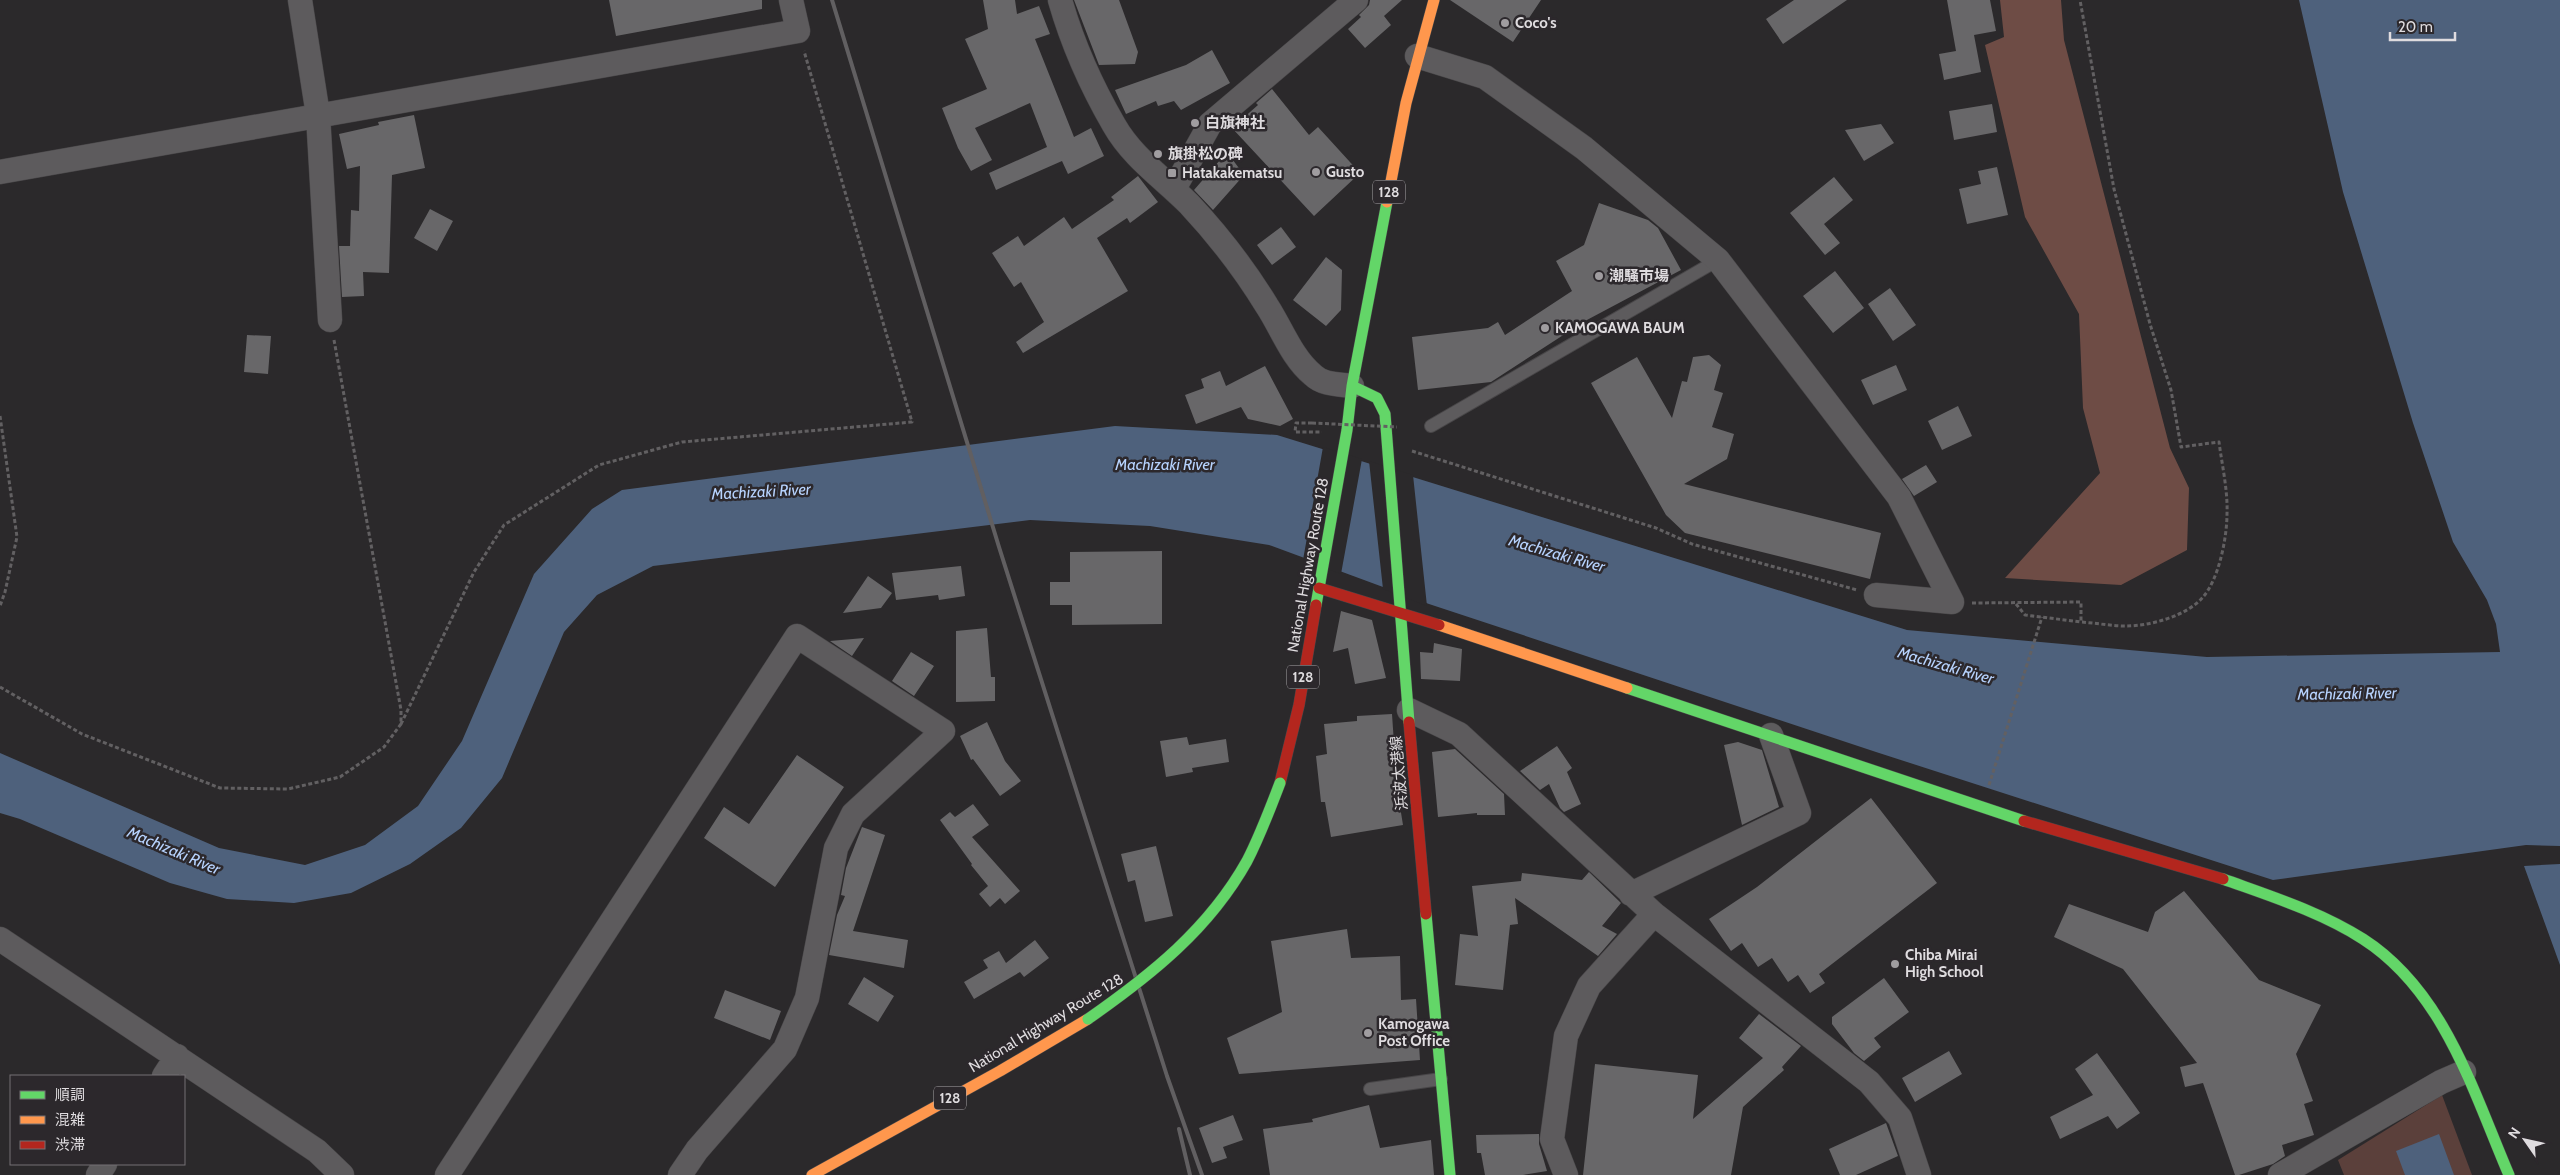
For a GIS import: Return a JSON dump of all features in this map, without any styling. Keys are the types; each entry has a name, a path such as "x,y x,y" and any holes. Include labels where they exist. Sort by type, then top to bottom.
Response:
{"main road":[{"name":"National Highway Route 128","path":"812,1175 1000,1071 1088,1019 1168,960 1208,920 1220,905 1250,854 1280,783 1299,705 1347,430 1352,386 1406,103 1417,56 1434,0"},
{"name":"浜波太港線","path":"1352,386 1376,395 1383,405 1388,443 1399,612 1450,1175"},
{"path":"1319,588 1399,612 1771,735 2013,818 2196,870 2286,902 2325,920 2363,939 2391,962 2424,997 2447,1032 2509,1175"}],"street":[{"path":"300,0 318,115 330,320"},
{"path":"0,172 798,31 791,0"},
{"path":"1060,0 1092,81 1114,125 1133,152 1174,189 1207,224 1238,263 1267,306 1300,361 1313,376 1325,382 1352,386"},
{"path":"1174,189 1210,124 1356,0"},
{"path":"1417,56 1485,77 1584,148 1718,260 1899,497 1952,602"},
{"path":"1876,595 1952,602"},
{"path":"448,1175 798,636 943,731 853,814 836,848 807,998 785,1049 697,1150 680,1175"},
{"path":"1409,710 1459,734 1654,914 1869,1082 1900,1118 1919,1175"},
{"path":"1631,894 1798,813 1771,735"},
{"path":"1566,1175 1552,1140 1566,1036 1589,986 1654,914"},
{"path":"0,940 177,1056 317,1151 342,1175"},
{"path":"165,1075 177,1056"},
{"path":"2280,1175 2441,1082 2464,1072"}],"lane":[{"path":"1430,426 1718,260"},
{"path":"1370,1089 1441,1079"}],"path":[{"path":"2016,604 2025,615 2081,622 2128,626 2164,620 2184,611 2203,597 2214,579 2224,547 2228,512 2219,442 2181,447 2171,390 2150,324 2114,189 2080,0"},
{"path":"0,687 82,734 220,788 288,789 340,777 384,747 401,724 474,572 504,525 599,465 682,442 912,422 798,31"},
{"path":"330,320 402,710 401,724"},
{"path":"0,416 17,537 5,592 0,606"},
{"path":"1313,432 1295,432 1296,423 1398,427"},
{"path":"1406,449 1656,528 1692,544 1876,595"},
{"path":"1952,602 2016,604 2081,602 2081,622"},
{"path":"1987,790 2042,617"}],"shaded area":[{"path":"2000,0 2061,0 2064,40 2170,448 2189,488 2187,550 2121,585 2005,578 2100,473 2083,408 2079,314 2025,217 1985,45 2004,37"},
{"path":"2442,1095 2472,1175 2344,1175 2338,1160"}],"water":[{"name":"Machizaki River","path":"2299,0 2560,0 2560,846 2526,845 2273,880 1876,752 1429,604 1269,545 1150,526 1030,520 653,566 597,595 564,632 502,778 461,828 410,864 351,893 294,903 227,899 170,883 20,819 0,813 0,753 219,848 305,865 365,845 418,806 462,741 534,574 592,509 622,490 1115,426 1277,435 1907,630 2207,657 2500,652 2496,624 2487,600 2453,542 2413,423 2343,192"},
{"path":"2560,864 2560,965 2524,866"},
{"path":"2439,1134 2454,1175 2405,1175 2396,1151"}],"pier":[{"path":"1323,447 1362,459 1341,574 1303,560"},
{"path":"1369,461 1413,475 1427,606 1383,589"}],"building":[{"path":"609,0 762,0 762,9 616,36"},
{"path":"983,0 1015,0 1017,14 1039,6 1050,34 1035,39 1074,137 1091,128 1104,156 1068,174 1062,161 996,190 989,173 1047,147 1030,103 975,128 992,160 971,171 958,148 942,108 987,89 965,39 988,29"},
{"path":"1074,0 1119,0 1138,52 1135,64 1099,65"},
{"path":"1370,0 1402,0 1384,16 1391,25 1365,48 1348,29 1361,17 1359,15 1369,5"},
{"name":"Coco's","path":"1450,0 1541,0 1513,42"},
{"path":"1794,0 1847,0 1783,44 1766,19"},
{"path":"1947,0 1990,0 1996,31 1974,35 1981,72 1944,80 1939,54 1956,51"},
{"path":"1212,50 1230,83 1181,110 1174,101 1158,106 1156,101 1126,114 1115,90 1186,65"},
{"path":"1272,89 1309,135 1318,127 1360,173 1314,216 1232,128 1258,105 1256,103"},
{"path":"1992,104 1997,132 1954,140 1949,111"},
{"path":"414,115 425,168 392,175 389,273 363,272 364,296 342,297 339,246 350,246 351,210 359,211 360,166 347,169 339,134 379,125 378,122"},
{"path":"1881,124 1894,143 1864,161 1845,130"},
{"path":"1227,152 1244,175 1213,210 1194,190"},
{"path":"1997,167 2008,215 1967,224 1959,189 1981,184 1978,171"},
{"path":"1138,176 1158,202 1130,223 1127,218 1097,238 1128,291 1023,353 1016,342 1044,322 1021,282 1014,287 992,253 1018,236 1024,246 1064,217 1072,229 1114,200 1111,197"},
{"path":"1834,177 1853,200 1824,224 1840,243 1825,255 1790,213"},
{"path":"1599,203 1648,220 1658,228 1681,270 1585,321 1491,382 1418,390 1412,337 1488,328 1498,322 1505,335 1572,291 1556,261 1584,245"},
{"path":"430,209 453,221 437,251 414,238"},
{"path":"1281,227 1296,247 1272,265 1257,245"},
{"path":"1326,257 1342,270 1341,310 1326,326 1293,300"},
{"path":"1835,271 1864,308 1833,333 1803,296"},
{"path":"1890,288 1916,325 1893,341 1868,304"},
{"path":"247,335 271,336 268,374 244,372"},
{"path":"1709,355 1721,365 1714,390 1723,393 1712,427 1734,434 1727,459 1684,484 1881,533 1870,579 1685,533 1666,515 1591,383 1637,357 1672,418 1682,381 1687,382 1693,357"},
{"path":"1896,365 1907,390 1873,405 1861,380"},
{"path":"1265,366 1293,419 1280,426 1248,419 1241,407 1196,424 1185,395 1204,388 1201,379 1220,371 1226,386"},
{"path":"1958,406 1972,436 1942,450 1928,421"},
{"path":"1926,465 1937,482 1914,496 1902,479"},
{"path":"1162,551 1162,624 1072,625 1072,605 1050,605 1050,582 1070,582 1070,552"},
{"path":"961,566 965,596 939,600 938,595 896,600 892,573"},
{"path":"868,576 892,593 881,608 843,613"},
{"path":"1341,611 1372,620 1386,678 1355,684 1348,648 1333,652"},
{"path":"987,628 991,677 995,677 995,701 956,702 956,631"},
{"path":"864,638 852,656 830,641"},
{"path":"1434,643 1462,649 1460,681 1421,679 1420,652 1433,653"},
{"path":"911,652 934,666 914,696 892,681"},
{"path":"1392,714 1397,788 1403,825 1331,837 1325,802 1321,802 1316,756 1327,754 1324,724 1357,721 1357,716"},
{"path":"987,722 1005,761 1021,781 1000,796 973,759 971,760 960,736"},
{"path":"1187,737 1189,745 1226,739 1229,762 1192,768 1193,772 1166,777 1160,741"},
{"path":"1738,742 1762,750 1779,807 1742,825 1724,745"},
{"path":"1557,746 1572,768 1567,772 1581,804 1564,812 1560,808 1549,784 1540,790 1520,771"},
{"path":"1455,749 1504,794 1505,815 1477,815 1477,813 1438,817 1432,752"},
{"path":"797,755 844,787 775,887 704,838 724,807 749,824"},
{"path":"1871,798 1937,883 1819,974 1825,983 1810,993 1798,975 1788,982 1772,958 1758,967 1742,943 1731,951 1709,919 1757,887"},
{"path":"973,804 989,825 972,837 1020,891 1005,904 1000,898 990,907 979,894 988,886 940,820 950,812 955,817"},
{"path":"862,827 885,835 853,931 908,940 904,968 829,955 837,915 845,896 841,895 846,868"},
{"path":"1156,846 1173,916 1145,922 1135,880 1128,882 1121,854"},
{"path":"1589,872 1621,903 1602,926 1617,934 1598,956 1515,898 1518,924 1510,925 1503,990 1455,985 1460,934 1478,936 1472,886 1521,881 1522,873 1582,880"},
{"path":"2184,891 2259,980 2321,1005 2296,1054 2313,1101 2304,1104 2314,1135 2282,1145 2285,1156 2273,1164 2239,1175 2235,1175 2203,1083 2185,1087 2180,1067 2197,1063 2123,969 2054,937 2069,904 2148,932 2155,912"},
{"path":"1347,929 1351,958 1400,956 1401,1000 1416,999 1420,1060 1239,1074 1227,1038 1282,1012 1271,941"},
{"path":"1035,940 1049,958 1024,977 1020,972 974,999 964,982 988,968 983,960 999,951 1006,963"},
{"path":"864,977 894,996 878,1022 848,1004"},
{"path":"1884,978 1909,1012 1874,1038 1881,1047 1864,1061 1854,1053 1832,1024 1832,1017"},
{"path":"725,990 781,1011 770,1040 714,1018"},
{"path":"1759,1014 1801,1046 1782,1067 1784,1070 1743,1107 1731,1175 1583,1175 1595,1064 1698,1075 1693,1119 1763,1058 1739,1038"},
{"path":"1949,1051 1962,1074 1915,1102 1902,1078"},
{"path":"2097,1053 2140,1113 2117,1129 2108,1116 2060,1139 2050,1117 2093,1095 2075,1069"},
{"path":"1369,1105 1380,1148 1431,1140 1434,1175 1270,1175 1263,1129 1313,1122 1312,1119"},
{"path":"1233,1115 1243,1140 1223,1147 1227,1158 1212,1163 1199,1128"},
{"path":"1886,1123 1898,1156 1856,1175 1840,1175 1829,1149"},
{"path":"1539,1134 1539,1144 1547,1171 1523,1175 1485,1175 1481,1153 1477,1153 1476,1135"}],"railway":[{"path":"832,0 999,547 1167,1076 1202,1175"},
{"path":"1179,1129 1190,1175"}],"traffic: fast":[{"path":"1316,605 1347,430 1352,386 1387,202"},
{"path":"1352,386 1377,398 1385,414 1409,722"},
{"path":"1627,688 2024,821"},
{"path":"1088,1019 1156,968 1197,929 1215,908 1232,886 1247,861 1261,832 1280,783"},
{"path":"2223,879 2295,905 2347,929 2391,961 2415,986 2435,1014 2453,1045 2509,1175"},
{"path":"1426,914 1450,1175"}],"traffic: slow":[{"path":"1387,202 1406,103 1434,0"},
{"path":"1439,625 1627,688"},
{"path":"812,1175 1000,1071 1088,1019"}],"traffic: jam":[{"path":"1319,588 1439,625"},
{"path":"1280,783 1299,705 1316,605"},
{"path":"1409,722 1426,914"},
{"path":"2024,821 2223,879"}],"place":[{"name":"Coco's","path":"1505,23"},
{"name":"白旗神社","path":"1195,123"},
{"name":"旗掛松の碑","path":"1158,154"},
{"name":"Gusto","path":"1316,172"},
{"name":"Hatakakematsu","path":"1172,173"},
{"name":"潮騒市場","path":"1599,276"},
{"name":"KAMOGAWA BAUM","path":"1545,328"},
{"name":"Chiba Mirai High School","path":"1895,964"},
{"name":"Kamogawa Post Office","path":"1368,1033"}]}
